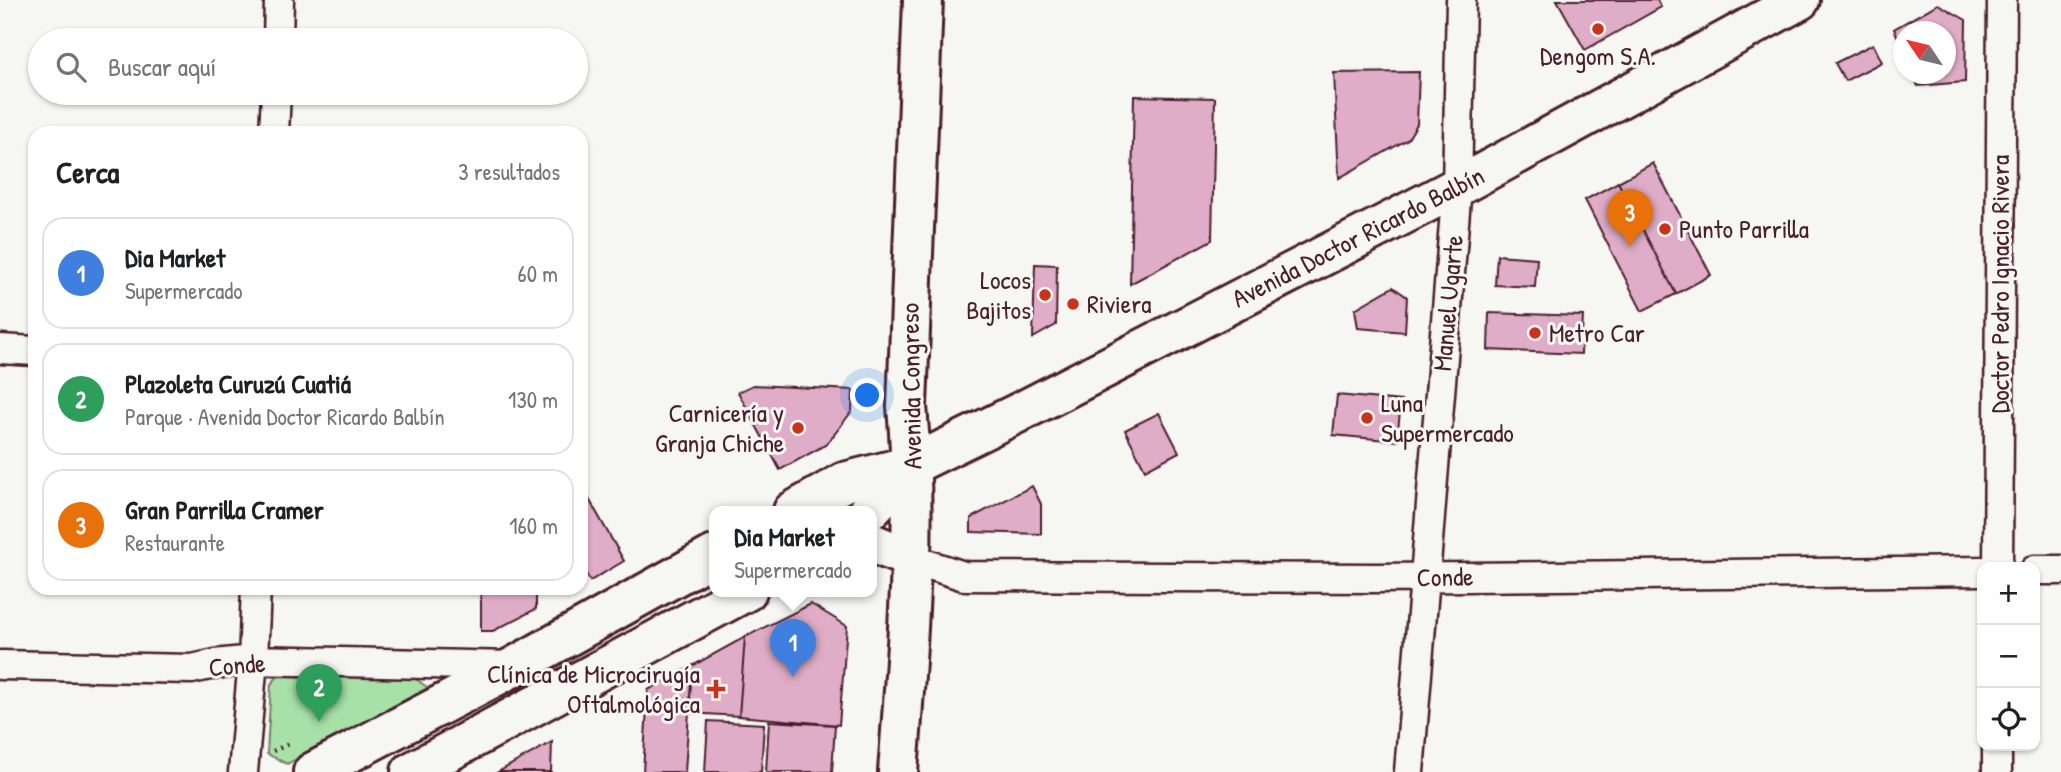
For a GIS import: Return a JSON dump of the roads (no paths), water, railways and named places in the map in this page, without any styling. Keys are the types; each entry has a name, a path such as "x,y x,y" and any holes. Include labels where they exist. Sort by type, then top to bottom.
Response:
{"main road":[{"name":"Avenida Congreso","path":"898,772 910,610 912,465 907,407 923,0"},
{"name":"Avenida Doctor Ricardo Balbín","path":"802,506 844,482 912,465 1024,410 1457,187 1800,0"},
{"name":"Avenida Doctor Ricardo Balbín","path":"874,506 912,465"},
{"path":"877,545 911,559"},
{"path":"313,772 515,666 709,558"},
{"path":"411,772 736,597"}],"street":[{"path":"278,28 279,0"},
{"name":"Manuel Ugarte","path":"1409,772 1457,187 1461,0"},
{"name":"Doctor Pedro Ignacio Rivera","path":"1998,562 2002,0"},
{"path":"274,126 275,105"},
{"path":"0,349 28,351"},
{"name":"Conde","path":"911,559 964,576 1426,577 1977,570"},
{"path":"2040,570 2061,570"},
{"path":"243,772 256,595"},
{"name":"Conde","path":"0,665 192,669 253,660 515,666"},
{"path":"1997,751 1997,772"}],"place":[{"name":"Dengom S.A.","path":"1598,29"},
{"name":"Punto Parrilla","path":"1665,229"},
{"name":"Gran Parrilla Cramer","path":"1630,247"},
{"name":"Locos Bajitos","path":"1045,295"},
{"name":"Riviera","path":"1073,304"},
{"name":"Metro Car","path":"1535,333"},
{"name":"Luna Supermercado","path":"1367,418"},
{"name":"Carnicería y Granja Chiche","path":"798,428"},
{"name":"Dia Market","path":"793,677"},
{"name":"Clínica de Microcirugía Oftalmológica","path":"716,689"},
{"name":"Plazoleta Curuzú Cuatiá","path":"319,722"}]}
